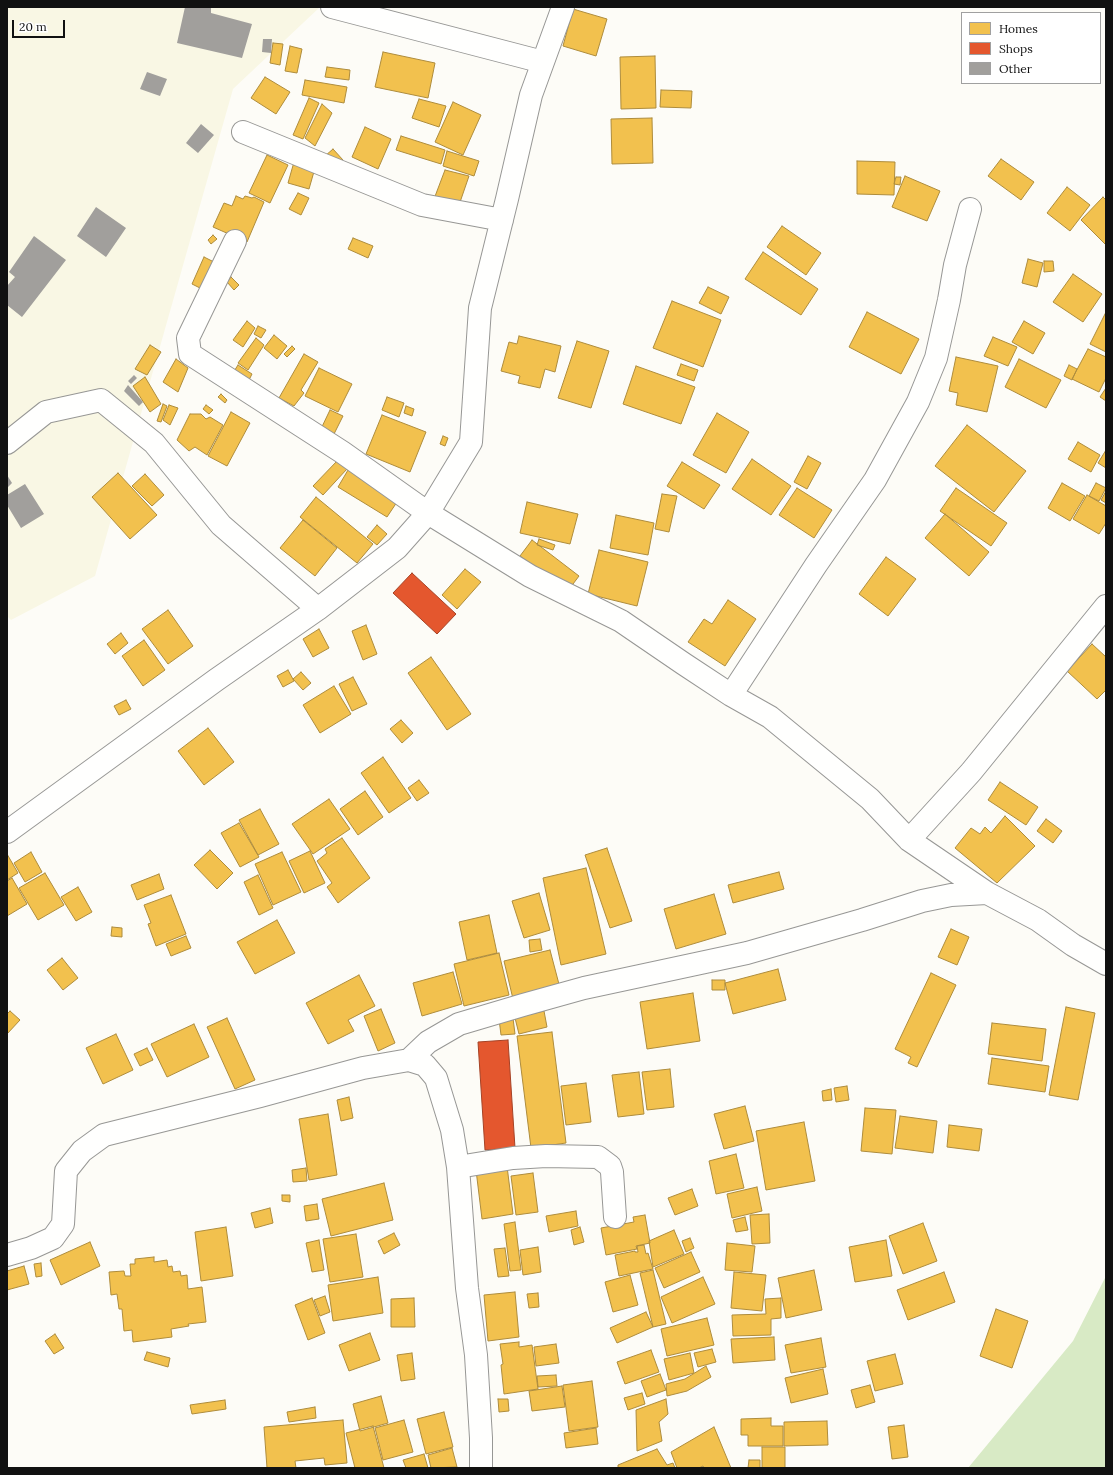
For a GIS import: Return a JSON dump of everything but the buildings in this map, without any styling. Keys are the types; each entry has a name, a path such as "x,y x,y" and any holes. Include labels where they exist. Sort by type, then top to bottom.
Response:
{"street":[{"path":"332,7 543,62"},
{"path":"7,832 318,608 397,548 428,513 471,442 480,308 531,95 563,7"},
{"path":"243,132 422,205 502,220"},
{"path":"731,695 816,564 875,480 918,402 936,358 955,265 970,209"},
{"path":"235,241 188,338 190,354 342,452 428,513 530,576 622,621 731,695 770,717 870,799 909,840 987,893 1038,920 1073,945 1106,964"},
{"path":"7,443 46,412 101,400 154,443 221,525 318,608"},
{"path":"909,840 971,772 1106,606"},
{"path":"409,1060 428,1042 458,1024 523,1005 584,988 747,953 922,901 951,895 987,893"},
{"path":"7,1255 31,1248 52,1238 63,1224 66,1171 82,1150 104,1135 260,1096 363,1068 409,1060 425,1065 436,1078 452,1130 458,1167 467,1288 476,1356 481,1438 481,1468"},
{"path":"458,1167 513,1158 553,1156 598,1157 610,1166 612,1172 615,1217"}],"shaded area":[{"path":"7,7 320,7 233,89 95,576 11,620 7,616"}],"green space":[{"path":"1106,1276 1106,1468 968,1468 1073,1341"}]}
